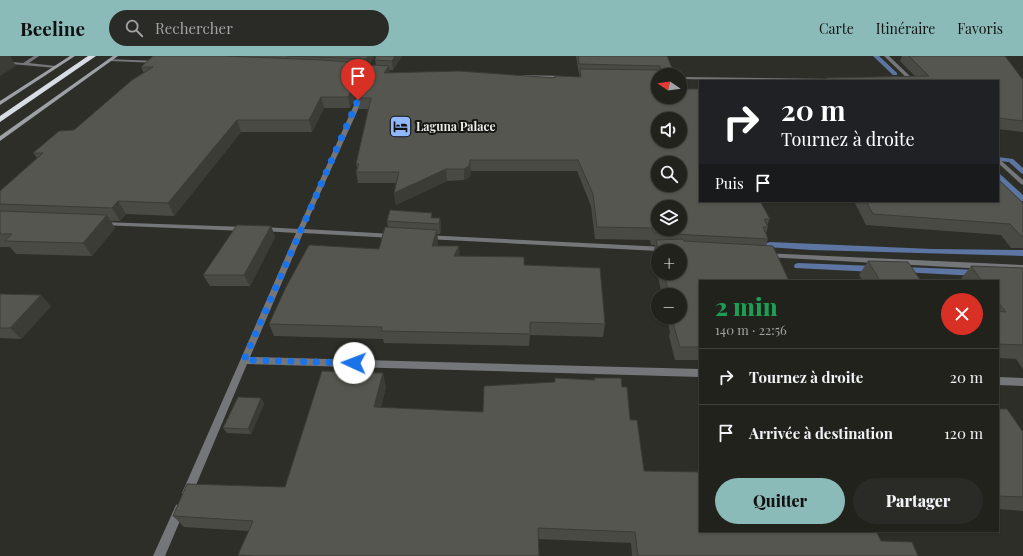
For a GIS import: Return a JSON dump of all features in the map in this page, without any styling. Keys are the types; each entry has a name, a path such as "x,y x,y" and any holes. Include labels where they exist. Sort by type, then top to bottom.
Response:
{"highway":[{"path":"0,120 93,56"}],"main road":[{"path":"0,103 73,56"},
{"path":"0,139 116,56"}],"street":[{"path":"24,64 37,56"},
{"path":"886,56 912,80"},
{"path":"110,60 165,62"},
{"path":"0,62 56,67"},
{"path":"516,76 571,77"},
{"path":"687,78 789,80"},
{"path":"159,556 300,231 365,86"},
{"path":"999,161 1023,183"},
{"path":"94,223 403,236"},
{"path":"419,237 651,249"},
{"path":"761,254 1023,268"},
{"path":"244,360 699,373"},
{"path":"999,381 1023,382"}],"building":[{"path":"153,56 225,56 364,63 348,97 321,97 309,120 237,120 168,203 118,201 112,208 0,204 0,191 43,153 33,153 59,131 74,130 132,80 153,67 141,67"},
{"path":"287,56 368,56 366,59"},
{"path":"376,56 395,56 392,61 375,60"},
{"path":"578,56 667,56 672,68 661,68 660,66 579,64"},
{"path":"909,56 1005,56 1023,80 1023,121 999,118 999,80 828,80 826,78 929,76"},
{"path":"372,65 389,66 384,73 459,71 555,78 555,76 581,77 580,69 651,70 651,104 687,104 687,89 699,89 699,202 761,202 770,219 764,219 768,227 763,227 768,239 687,235 687,200 651,200 651,228 597,227 593,194 578,160 470,160 469,166 464,169 446,169 394,193 399,172 356,172 359,164 356,164 371,98 357,98"},
{"path":"999,180 1023,203 1023,237 1010,224 873,214 867,202 999,202"},
{"path":"390,210 432,213 431,218 440,218 439,224 387,221"},
{"path":"0,211 107,215 83,243 5,241 12,234 0,234"},
{"path":"237,225 271,226 244,275 203,275"},
{"path":"385,227 437,230 432,246 459,246 454,256 524,257 524,265 600,268 605,324 530,322 530,334 381,331 382,327 269,324 286,287 309,245 379,249"},
{"path":"682,239 684,241 773,246 789,280 699,280 699,347 680,347 673,324 687,324 687,288 667,288 666,280 687,280 687,244 657,244 656,240"},
{"path":"868,261 908,262 920,280 879,280"},
{"path":"971,266 1023,268 1023,345 999,344 999,311 1006,312 999,303 999,280 981,280"},
{"path":"0,294 41,295 10,328 0,328"},
{"path":"322,371 383,373 374,407 483,412 484,386 555,382 555,378 595,380 594,378 621,378 622,387 627,387 630,420 637,420 644,471 699,472 699,532 876,532 881,541 912,542 918,556 638,556 635,532 538,528 539,556 254,556 238,555 253,521 173,516 187,484 285,487"},
{"path":"238,397 261,398 248,429 223,428"},
{"path":"999,409 1007,409 1023,432 1023,497 999,496"}],"waterway":[{"path":"876,56 895,74"},
{"path":"999,159 1011,160 1023,172"},
{"path":"999,176 1023,199"},
{"path":"770,245 811,247"},
{"path":"814,247 902,250"},
{"path":"907,250 930,251"},
{"path":"935,251 1023,253"},
{"path":"798,266 874,269"},
{"path":"903,270 978,273"}],"place":[{"name":"Laguna Palace","path":"401,127"}],"route":[{"path":"354,363 244,360 358,100"}]}
